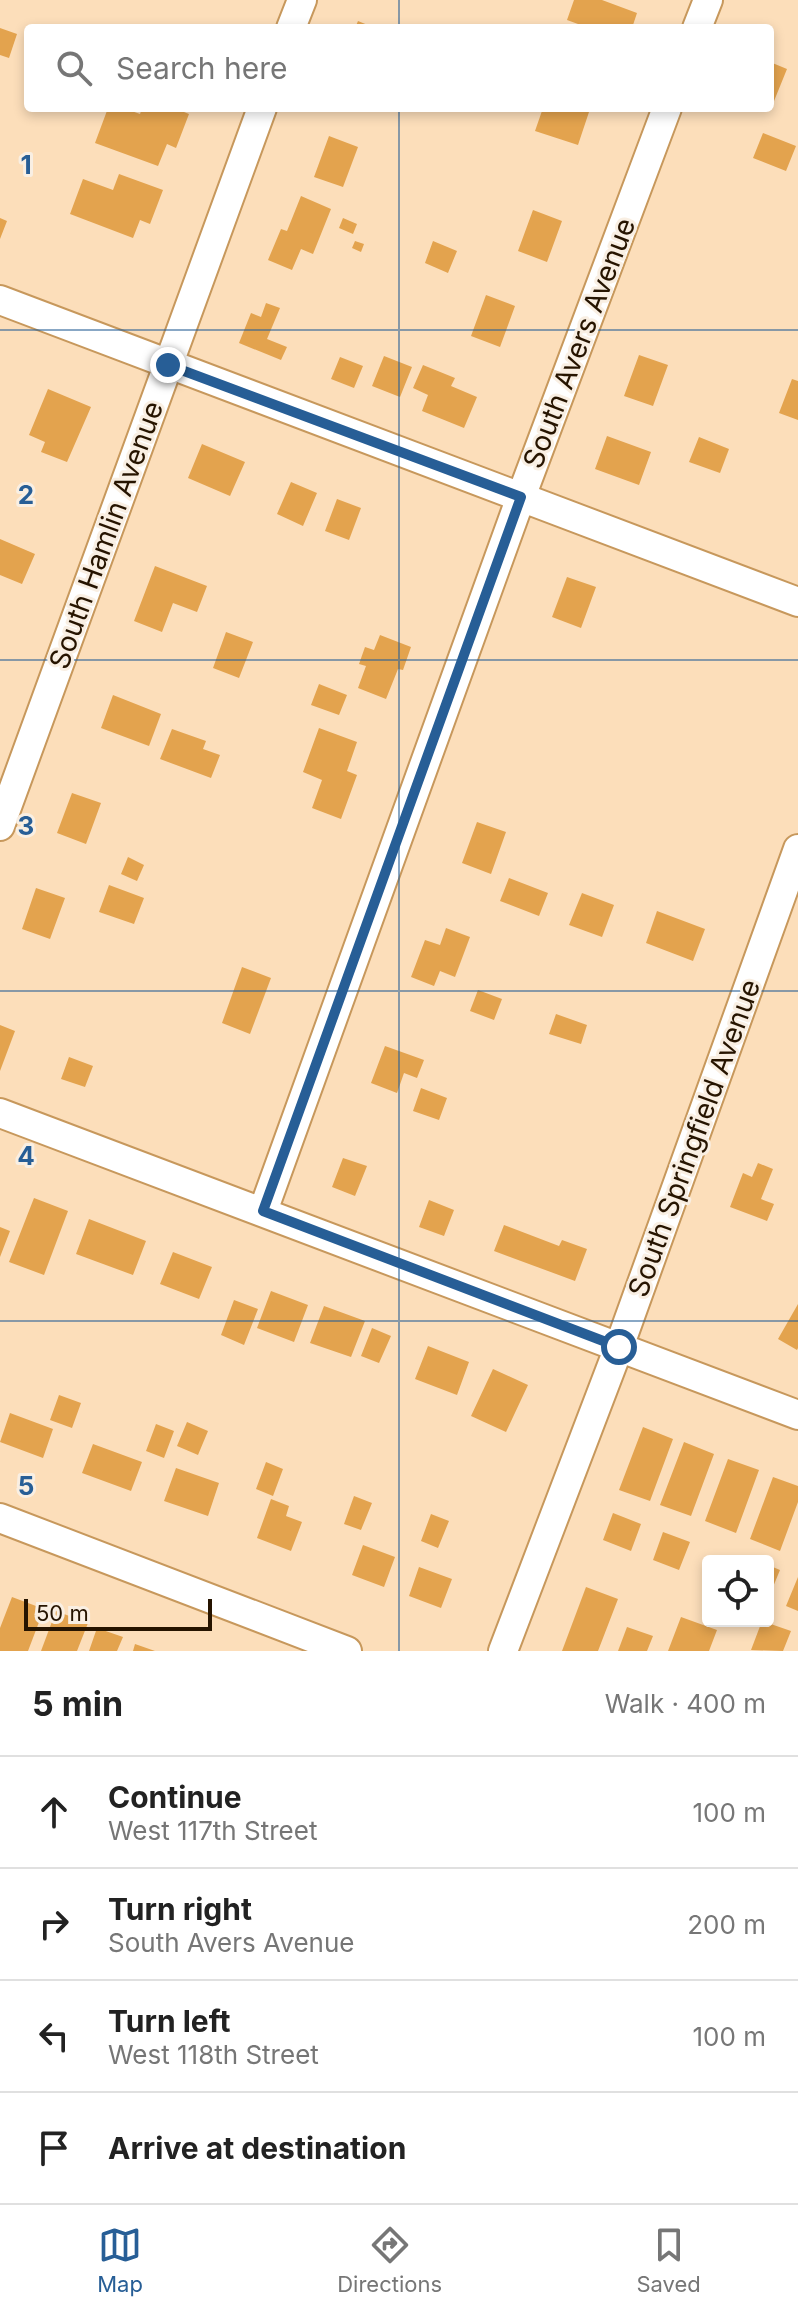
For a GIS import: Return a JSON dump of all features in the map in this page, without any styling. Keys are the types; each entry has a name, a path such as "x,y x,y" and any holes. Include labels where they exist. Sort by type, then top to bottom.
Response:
{"street":[{"path":"293,24 302,0"},
{"path":"699,24 708,0"},
{"name":"South Hamlin Avenue","path":"0,826 261,112"},
{"name":"South Avers Avenue","path":"263,1211 521,497 665,112"},
{"path":"0,300 798,602"},
{"name":"South Springfield Avenue","path":"503,1651 619,1347 798,849"},
{"path":"0,1113 798,1415"},
{"path":"0,1518 347,1651"}],"building":[{"path":"574,0 602,0 637,13 633,24 578,24 567,20"},
{"path":"0,28 17,34 9,58 0,55"},
{"path":"774,64 787,69 774,101"},
{"path":"107,112 189,114 176,148 167,144 158,166 95,143"},
{"path":"542,112 589,112 578,145 535,131"},
{"path":"763,133 796,146 786,171 753,158"},
{"path":"329,136 358,147 343,187 314,177"},
{"path":"119,174 163,190 150,224 140,220 133,238 70,214 83,179 113,190"},
{"path":"301,196 331,209 313,254 301,249 292,270 268,260 281,229 287,231"},
{"path":"533,210 562,221 547,262 518,251"},
{"path":"0,218 7,221 0,239"},
{"path":"343,218 357,224 353,234 339,228"},
{"path":"355,241 364,244 361,252 352,248"},
{"path":"433,241 457,251 448,273 425,263"},
{"path":"486,295 515,306 500,347 471,336"},
{"path":"266,303 280,308 267,339 287,347 281,360 239,343 251,313 261,317"},
{"path":"639,355 668,365 653,406 624,396"},
{"path":"384,356 412,367 400,397 372,386"},
{"path":"340,357 363,366 354,388 331,379"},
{"path":"423,365 455,378 451,386 477,397 464,428 422,411 428,395 413,388"},
{"path":"792,379 798,381 798,420 779,413"},
{"path":"48,389 91,407 67,462 41,452 45,442 29,435"},
{"path":"607,436 651,452 639,485 595,469"},
{"path":"699,437 729,449 720,473 689,462"},
{"path":"202,444 245,462 230,496 188,478"},
{"path":"291,482 317,493 303,526 277,514"},
{"path":"337,499 361,508 349,540 325,531"},
{"path":"0,539 35,554 22,584 0,575"},
{"path":"155,566 207,586 197,612 173,603 162,632 134,621"},
{"path":"567,577 596,587 581,628 552,617"},
{"path":"226,632 253,642 239,678 213,668"},
{"path":"380,635 411,647 403,670 398,669 386,699 358,688 366,666 359,664 365,647 374,650"},
{"path":"319,684 347,695 339,715 311,705"},
{"path":"113,695 161,714 149,746 101,728"},
{"path":"319,728 357,742 347,771 357,775 341,819 312,808 322,780 303,772"},
{"path":"172,729 206,741 203,749 220,755 211,778 160,759"},
{"path":"72,793 101,803 86,844 57,833"},
{"path":"477,822 506,832 491,874 462,863"},
{"path":"128,857 144,865 137,881 121,874"},
{"path":"509,878 548,893 539,916 500,901"},
{"path":"109,885 144,898 134,924 99,912"},
{"path":"36,888 65,898 50,939 22,929"},
{"path":"582,893 614,905 602,937 569,925"},
{"path":"657,911 705,929 693,961 646,943"},
{"path":"446,928 470,937 455,977 440,971 434,986 411,977 425,940 440,945"},
{"path":"242,967 271,978 250,1034 222,1023"},
{"path":"478,990 502,999 494,1020 470,1011"},
{"path":"556,1014 587,1025 581,1044 549,1034"},
{"path":"0,1025 15,1031 0,1071"},
{"path":"385,1046 424,1060 417,1078 404,1073 397,1093 371,1083"},
{"path":"69,1057 93,1066 85,1087 61,1079"},
{"path":"421,1088 447,1098 439,1120 413,1111"},
{"path":"343,1158 367,1166 355,1196 332,1187"},
{"path":"758,1163 773,1169 761,1199 774,1204 767,1221 730,1207 743,1173 752,1177"},
{"path":"34,1198 68,1211 44,1275 9,1262"},
{"path":"429,1200 454,1210 444,1236 419,1227"},
{"path":"89,1219 146,1241 133,1275 76,1254"},
{"path":"504,1225 559,1246 562,1240 587,1249 575,1281 494,1251"},
{"path":"0,1227 10,1231 0,1257"},
{"path":"173,1252 212,1267 199,1299 160,1284"},
{"path":"271,1291 308,1305 294,1342 257,1328"},
{"path":"234,1300 258,1309 244,1345 221,1335"},
{"path":"798,1304 798,1348 797,1350 778,1339"},
{"path":"324,1306 365,1321 351,1357 310,1343"},
{"path":"372,1328 391,1336 379,1363 361,1356"},
{"path":"428,1346 469,1362 457,1395 415,1379"},
{"path":"493,1369 528,1385 506,1432 471,1416"},
{"path":"59,1395 81,1403 72,1428 50,1420"},
{"path":"10,1413 53,1429 43,1458 0,1442"},
{"path":"187,1422 208,1431 198,1455 177,1446"},
{"path":"156,1424 174,1431 164,1458 146,1451"},
{"path":"643,1427 673,1439 650,1501 619,1490"},
{"path":"684,1442 714,1454 691,1516 660,1505"},
{"path":"93,1444 142,1462 131,1491 82,1473"},
{"path":"728,1459 759,1470 736,1533 705,1521"},
{"path":"266,1462 283,1469 273,1496 256,1489"},
{"path":"176,1468 219,1483 208,1516 164,1501"},
{"path":"773,1477 798,1486 798,1502 780,1551 750,1539"},
{"path":"354,1496 372,1503 361,1530 344,1524"},
{"path":"271,1499 289,1506 286,1516 302,1522 291,1551 257,1538"},
{"path":"613,1513 641,1524 631,1551 603,1540"},
{"path":"431,1514 449,1521 438,1548 421,1541"},
{"path":"663,1532 690,1542 679,1570 653,1560"},
{"path":"363,1545 395,1557 384,1587 352,1575"},
{"path":"419,1567 452,1579 441,1608 409,1596"},
{"path":"774,1568 780,1570 774,1584"},
{"path":"798,1577 798,1611 786,1606"},
{"path":"586,1587 618,1599 598,1651 562,1651"},
{"path":"12,1597 44,1609 28,1651 0,1651 0,1628"},
{"path":"56,1611 88,1623 77,1651 41,1651"},
{"path":"681,1617 717,1630 709,1651 668,1651"},
{"path":"774,1625 791,1631 783,1651 751,1650 760,1627"},
{"path":"627,1627 653,1636 647,1651 618,1651"},
{"path":"97,1628 123,1637 117,1651 89,1651"},
{"path":"135,1644 155,1651 133,1651"}],"route":[{"path":"168,365 521,497 263,1211 619,1347"}]}
